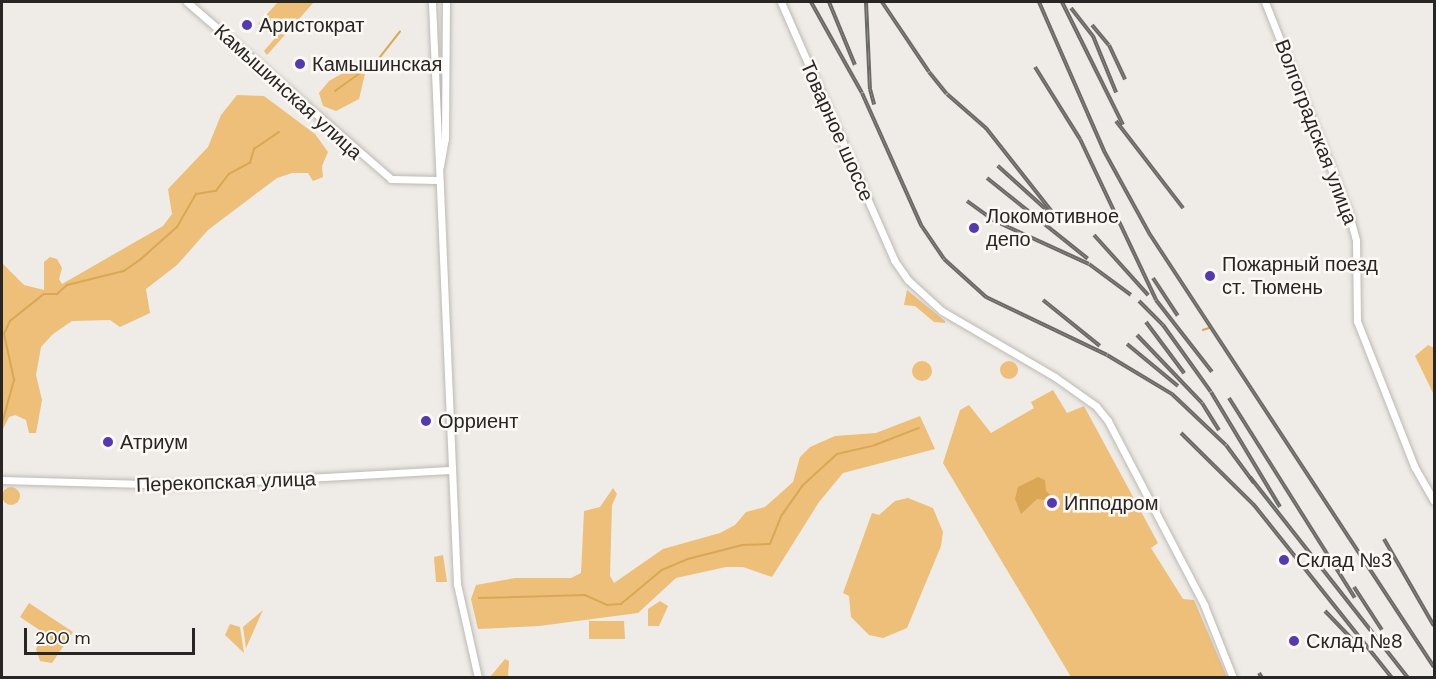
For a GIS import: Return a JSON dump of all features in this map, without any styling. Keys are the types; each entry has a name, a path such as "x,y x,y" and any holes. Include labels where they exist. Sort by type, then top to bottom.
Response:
{"street":[{"name":"Камышинская улица","path":"187,2 343,140 391,179 437,180"},
{"path":"432,2 437,180 457,584 478,678"},
{"path":"437,180 445,139 446,2"},
{"name":"Товарное шоссе","path":"781,2 894,260 908,280 942,311 1065,383 1102,414 1204,605 1233,678"},
{"name":"Волгоградская улица","path":"1265,2 1351,220 1356,240 1357,321 1414,466 1434,501"},
{"name":"Перекопская улица","path":"2,480 181,485 450,470"}],"shaded area":[{"path":"278,2 314,2 267,55 264,51 275,38 258,24"},
{"path":"357,65 365,74 359,99 336,111 323,106 319,93 329,81"},
{"path":"237,95 264,96 315,134 328,152 322,166 323,177 313,181 308,173 292,173 277,178 208,230 177,265 146,289 150,313 120,327 110,320 72,321 53,334 41,347 36,375 42,400 36,433 29,433 26,420 15,415 9,417 2,431 2,263 24,285 44,290 44,262 50,257 57,259 62,268 59,279 62,284 163,226 172,214 168,189 208,147 221,115"},
{"path":"907,290 945,323 934,322 915,306 904,305"},
{"path":"1428,345 1434,348 1434,395 1415,356"},
{"path":"918,361 926,361 932,367 932,375 926,381 918,381 912,375 912,367"},
{"path":"1009,361 1015,364 1018,370 1015,376 1009,379 1003,376 1000,370 1003,364"},
{"name":"Ипподром","path":"1053,390 1067,413 1084,406 1158,543 1151,548 1183,599 1194,600 1227,677 1071,677 943,463 960,410 969,405 991,433 1034,408 1031,402"},
{"path":"920,416 935,449 843,473 819,502 772,577 743,567 726,567 676,578 638,613 539,626 478,629 471,599 476,585 515,578 571,578 581,573 584,511 600,507 613,488 617,494 612,505 610,576 614,583 663,549 720,533 735,525 746,512 765,507 793,482 800,457 810,447 835,436 876,433"},
{"path":"1038,477 1045,480 1046,491 1054,498 1052,501 1037,499 1021,514 1015,499 1018,487"},
{"path":"11,487 17,490 20,496 17,502 11,505 5,502 2,496 5,490"},
{"path":"908,498 933,508 943,532 941,546 907,628 883,638 869,635 851,617 849,596 843,593 872,513 879,515 895,501"},
{"path":"443,555 447,582 436,582 434,557"},
{"path":"660,601 668,606 659,626 648,626 648,609"},
{"path":"29,603 73,632 52,663 40,661 36,649 44,633 20,617"},
{"path":"263,610 246,648 243,627"},
{"path":"589,621 624,621 625,639 589,639"},
{"path":"230,624 240,627 244,653 225,635"},
{"path":"505,659 509,661 508,677 490,677"}],"waterway":[{"path":"335,91 377,61 400,32"},
{"path":"2,424 14,380 4,334 10,321 44,294 57,294 67,285 124,271 177,227 196,194 216,191 229,174 250,163 254,149 279,132"},
{"path":"1203,330 1209,328"},
{"path":"479,598 585,595 607,605 621,604 662,570 688,559 743,545 770,544 782,515 802,486 837,454 875,445 919,428"}],"railway":[{"path":"811,2 862,93 921,225 944,259 986,297 1107,355 1172,394 1226,445 1254,483"},
{"path":"829,2 855,65"},
{"path":"866,2 870,89 874,104"},
{"path":"882,2 929,72 947,94 986,128 1060,222 998,166"},
{"path":"1039,2 1104,151 1149,233 1434,667"},
{"path":"1062,2 1123,125"},
{"path":"1071,8 1093,36 1116,92"},
{"path":"1092,25 1109,45 1125,79"},
{"path":"1035,67 1080,139 1156,300 1212,372"},
{"path":"1116,121 1183,208"},
{"path":"987,178 1088,259"},
{"path":"967,201 995,221 1089,264 1131,295"},
{"path":"1094,235 1148,295"},
{"path":"1153,278 1178,316"},
{"path":"1043,300 1100,346"},
{"path":"1139,301 1163,325 1211,392 1280,507"},
{"path":"1146,322 1184,373"},
{"path":"1137,335 1202,403 1219,430"},
{"path":"1127,344 1178,386"},
{"path":"1229,398 1355,598"},
{"path":"1181,433 1254,505 1392,678"},
{"path":"1250,477 1408,678"},
{"path":"1384,539 1434,626"},
{"path":"1354,587 1382,630"},
{"path":"1325,611 1352,639"},
{"path":"1259,673 1262,678"}],"place":[{"name":"Аристократ","path":"247,25"},
{"name":"Камышинская","path":"300,64"},
{"name":"Локомотивное депо","path":"974,228"},
{"name":"Пожарный поезд ст. Тюмень","path":"1210,276"},
{"name":"Орриент","path":"426,421"},
{"name":"Атриум","path":"108,442"},
{"name":"Ипподром","path":"1052,503"},
{"name":"Склад №3","path":"1284,560"},
{"name":"Склад №8","path":"1294,641"}]}
